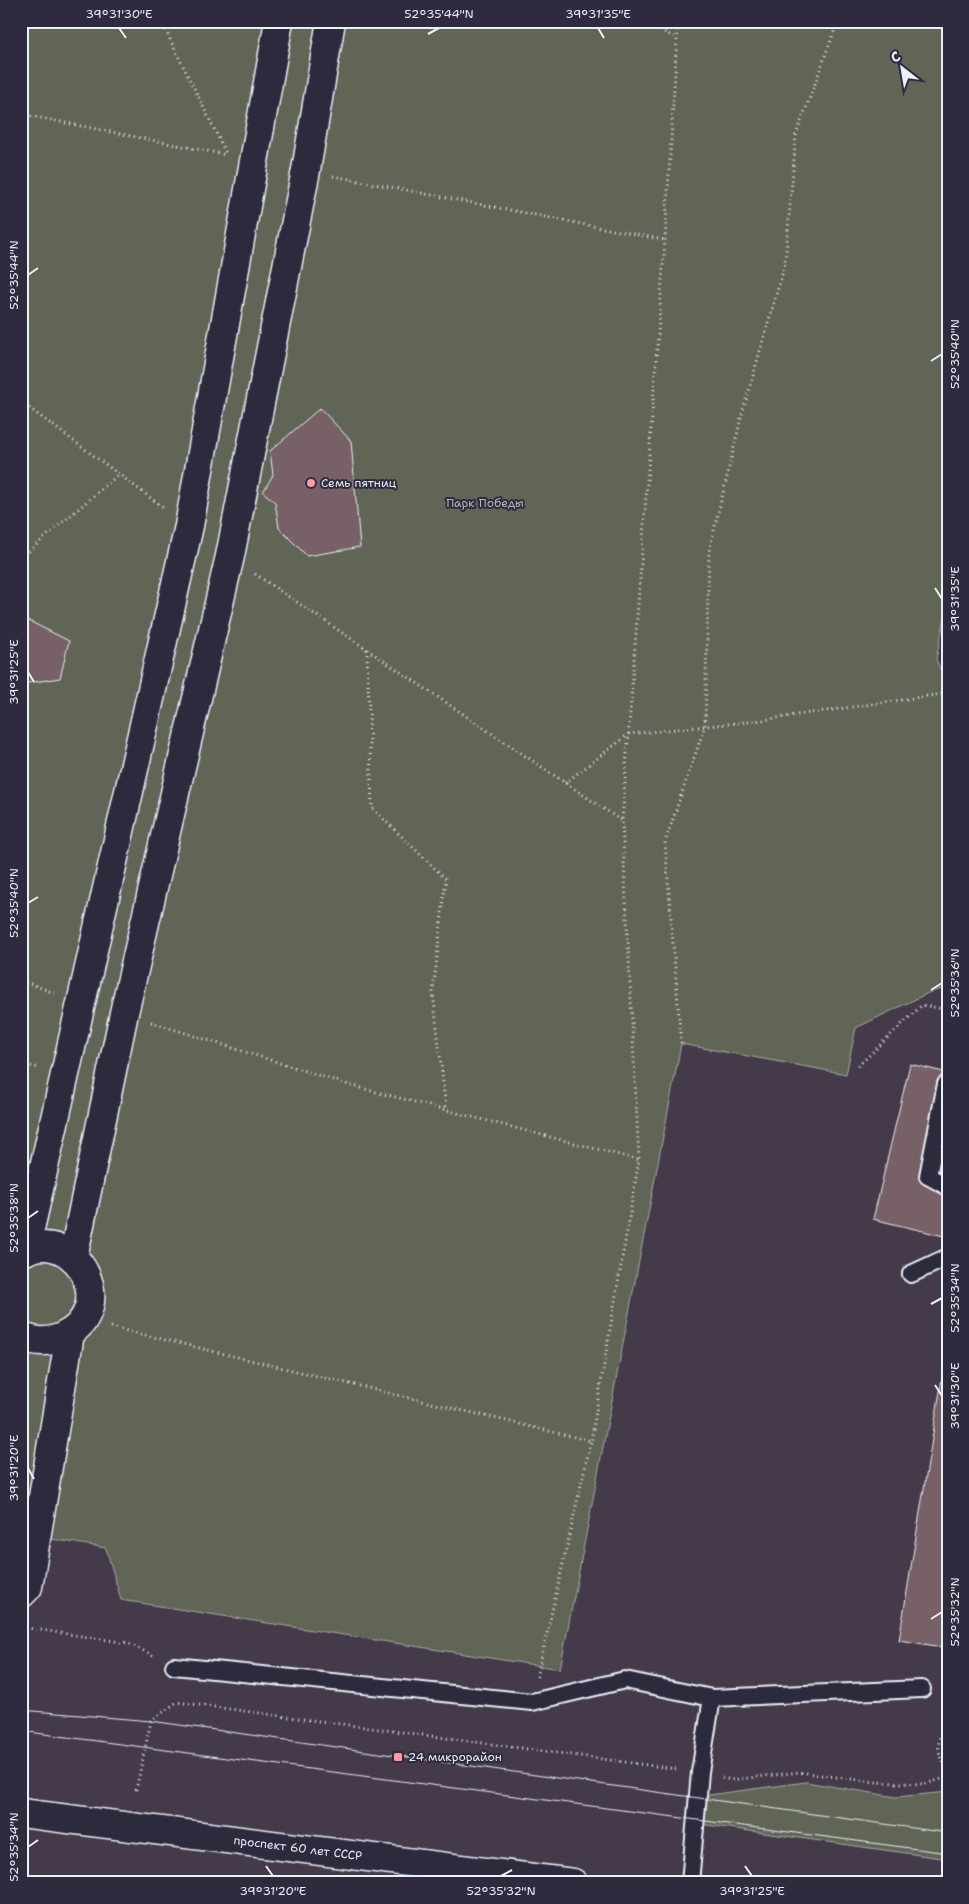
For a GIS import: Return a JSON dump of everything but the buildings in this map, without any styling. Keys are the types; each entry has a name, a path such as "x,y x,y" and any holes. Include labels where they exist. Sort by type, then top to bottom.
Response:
{"street":[{"path":"23,1252 189,526 279,21"},
{"path":"74,1258 124,1014 230,556 306,170 332,21"},
{"path":"21,1336 38,1342 55,1340 70,1334 81,1322 89,1308 91,1293 88,1278 81,1265 74,1258 56,1248 41,1246 23,1252"},
{"path":"21,1594 28,1588 70,1334"},
{"name":"проспект 60 лет СССР","path":"21,1813 573,1883"}],"lane":[{"path":"946,1084 928,1176 948,1187"},
{"path":"911,1274 948,1257"},
{"path":"174,1666 532,1702 625,1680 712,1698 922,1688"},
{"path":"690,1883 700,1772 712,1698"}],"path":[{"path":"161,21 226,155"},
{"path":"642,21 676,38"},
{"path":"532,1702 591,1442 639,1160 622,821 665,240 678,21"},
{"path":"681,1043 665,842 705,726 709,551 742,414 785,264 796,134 838,21"},
{"path":"21,114 253,160"},
{"path":"306,170 665,240"},
{"path":"21,402 189,526"},
{"path":"21,558 119,474"},
{"path":"230,556 622,821"},
{"path":"367,649 372,808 446,879 433,992 446,1110"},
{"path":"565,783 629,734 756,721 948,694"},
{"path":"21,980 80,1003"},
{"path":"858,1066 922,1006 948,1010"},
{"path":"124,1014 349,1085 639,1160"},
{"path":"106,1326 591,1442"},
{"path":"21,1627 128,1643 174,1666"},
{"path":"136,1790 151,1721 177,1702 700,1772 731,1780 799,1772 874,1782 925,1784 948,1776"},
{"path":"948,1725 938,1740 939,1758 948,1769"}],"green space":[{"name":"Парк Победы","path":"21,21 948,21 948,603 936,659 948,687 948,987 928,993 856,1028 846,1074 681,1044 560,1669 121,1600 106,1548 21,1534"},
{"path":"806,1782 896,1797 948,1792 948,1859 700,1824 708,1795"}],"tram line":[{"path":"21,1710 151,1721 948,1833"},
{"path":"21,1731 948,1853"}],"place":[{"name":"Семь пятниц","path":"311,483"},
{"name":"24 микрорайон","path":"398,1757"}]}
